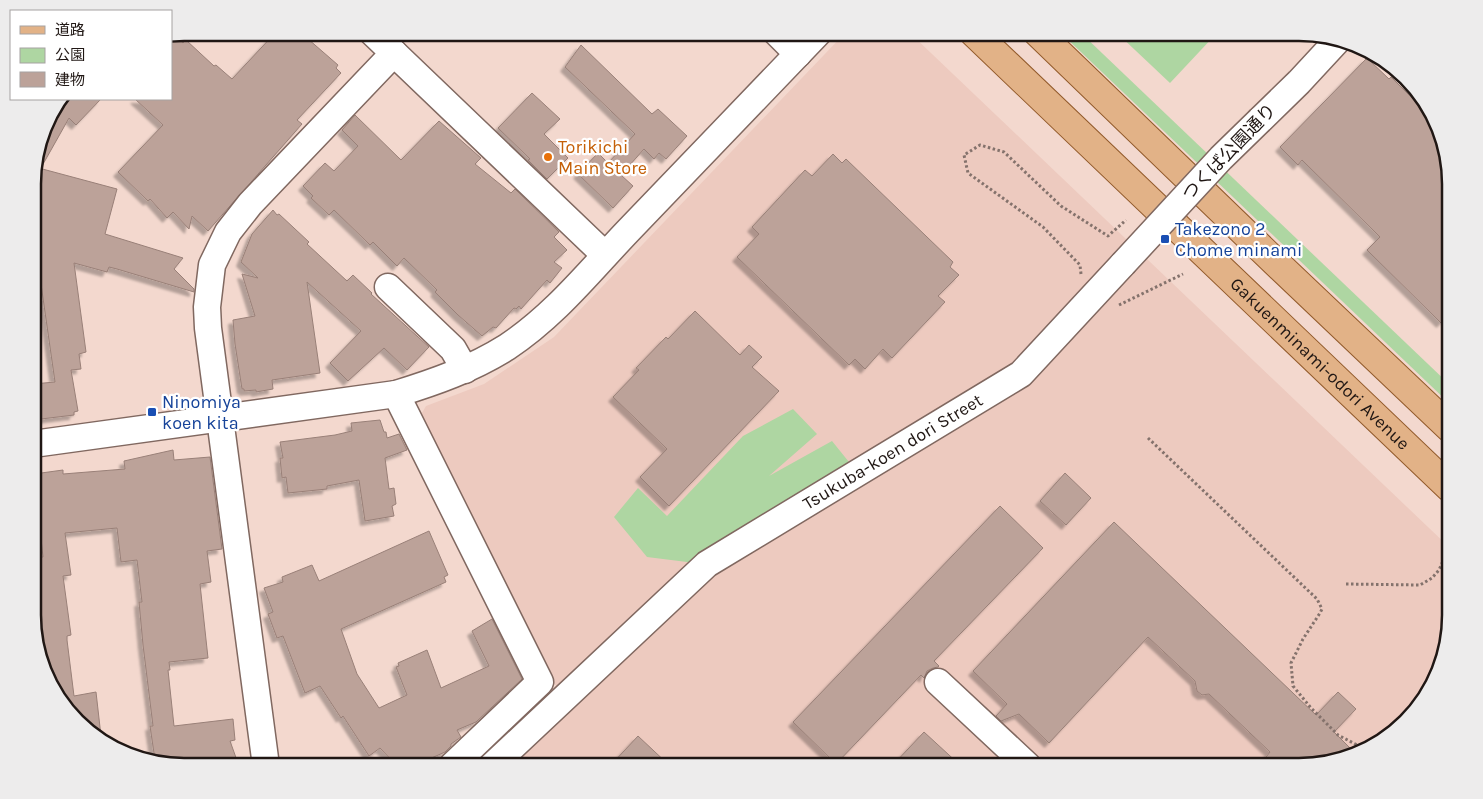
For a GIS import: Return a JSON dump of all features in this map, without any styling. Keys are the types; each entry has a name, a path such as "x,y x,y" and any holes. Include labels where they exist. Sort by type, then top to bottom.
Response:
{"main road":[{"name":"Gakuenminami-odori Avenue","path":"982,41 1442,480"},
{"path":"1045,41 1442,420"}],"street":[{"path":"381,41 605,254"},
{"path":"785,41 798,54"},
{"path":"41,443 396,394 434,383 465,370 507,346 535,326 564,300 605,254 810,41"},
{"name":"つくば公園通り","path":"1123,264 1221,158 1334,46"},
{"path":"265,758 208,328 207,307 212,265 228,232 250,204 394,53"},
{"name":"Tsukuba-koen dori Street","path":"501,758 707,564 1021,374 1123,264"},
{"path":"388,287 453,349 465,370"},
{"path":"396,394 540,682 461,758"},
{"path":"938,682 1019,757"}],"path":[{"path":"1126,220 1108,236 1061,206 1004,152 980,145 964,155 968,173 1043,227 1080,265 1079,311 1104,312 1183,274"},
{"path":"1148,438 1316,599 1322,609 1303,639 1291,663 1293,686 1311,708 1338,735 1357,745"},
{"path":"1346,584 1420,585 1432,578 1439,570 1442,562"}],"shaded area":[{"path":"837,41 918,41 1442,540 1441,633 1431,669 1418,694 1406,709 1378,734 1345,750 1308,757 519,758 573,708 554,683 419,418 426,406 484,384 554,337"}],"green space":[{"path":"1069,41 1089,41 1442,377 1442,396"},
{"path":"1125,41 1209,41 1170,83"},
{"path":"793,409 817,434 769,476 832,441 853,467 695,563 647,557 614,517 638,488 667,516 743,436"}],"building":[{"path":"181,41 183,43 187,41 214,66 216,65 232,79 268,41 310,41 338,65 336,68 341,73 297,120 302,124 208,231 192,216 189,229 173,212 167,218 150,199 148,201 118,172 163,125 136,100 172,100 172,42"},
{"path":"581,45 652,114 658,109 687,136 666,159 659,153 654,159 644,149 621,175 633,186 613,208 578,174 598,153 608,163 635,134 565,67"},
{"path":"1366,59 1389,79 1391,77 1414,100 1431,130 1441,166 1441,323 1367,250 1380,237 1302,160 1298,165 1280,147"},
{"path":"532,93 560,119 544,134 568,158 547,179 528,160 530,159 498,128"},
{"path":"69,100 100,100 76,125 69,118 42,166 52,130"},
{"path":"355,115 401,160 439,121 481,158 475,164 511,193 515,189 559,232 554,237 567,250 554,262 562,268 550,283 547,280 521,309 519,306 516,309 514,308 496,328 493,327 482,336 435,292 437,290 404,258 397,266 373,242 370,245 334,210 329,215 311,198 313,196 303,186 325,163 334,171 358,146 342,130"},
{"path":"833,154 842,163 846,159 953,262 950,267 959,275 938,296 945,302 892,358 883,349 865,369 855,359 849,365 737,257 759,234 752,227 805,170 812,176"},
{"path":"42,169 117,189 105,234 183,258 174,269 194,289 194,292 109,267 107,272 74,263 86,352 79,354 81,369 71,370 78,411 74,412 74,415 41,419 42,383 55,382 42,289"},
{"path":"273,210 309,242 307,244 347,281 353,275 429,347 407,370 384,348 348,381 330,363 361,331 307,282 320,373 272,380 273,389 256,392 256,390 244,391 242,389 233,320 255,316 242,274 258,278 241,262 252,234"},
{"path":"695,311 740,355 749,345 762,357 752,367 779,391 669,506 640,477 667,449 613,397 639,370 636,368"},
{"path":"380,420 387,438 399,434 407,450 385,458 389,489 394,488 396,504 392,506 394,516 365,521 359,480 327,486 327,489 288,493 286,477 282,478 280,458 283,458 280,442 335,435 352,431 351,423"},
{"path":"173,450 174,460 210,457 222,549 207,551 211,582 200,584 208,658 169,662 170,670 168,670 174,726 233,719 235,740 230,741 236,758 185,758 154,755 150,726 153,726 139,602 142,602 137,560 121,562 117,528 65,533 71,575 63,576 71,635 67,636 67,640 74,696 96,692 100,730 77,709 65,694 49,661 42,633 41,614 41,557 43,557 41,473 63,470 63,474 125,469 124,461"},
{"path":"1065,473 1091,498 1066,525 1040,501"},
{"path":"1000,506 1043,548 934,661 939,666 927,671 924,678 921,675 842,757 829,757 793,722"},
{"path":"1114,522 1316,715 1338,692 1356,709 1334,732 1350,748 1326,755 1308,757 1266,757 1270,752 1209,694 1202,695 1197,691 1195,681 1148,637 1049,743 1019,714 1001,721 996,716 1007,704 973,671"},
{"path":"429,531 448,575 444,577 446,582 341,629 357,674 379,708 407,695 396,667 399,666 398,663 427,650 441,688 489,666 472,631 492,619 522,679 476,722 457,730 461,737 451,744 445,752 432,758 389,758 380,748 369,756 343,716 341,718 320,686 305,693 283,636 277,638 268,614 273,612 264,588 283,582 282,577 312,565 319,581"},
{"path":"924,732 952,757 900,757"},
{"path":"638,736 661,758 618,758"}],"place":[{"name":"Torikichi Main Store","path":"548,157"},
{"name":"Takezono 2 Chome minami","path":"1165,239"},
{"name":"Ninomiya koen kita","path":"152,412"}]}
